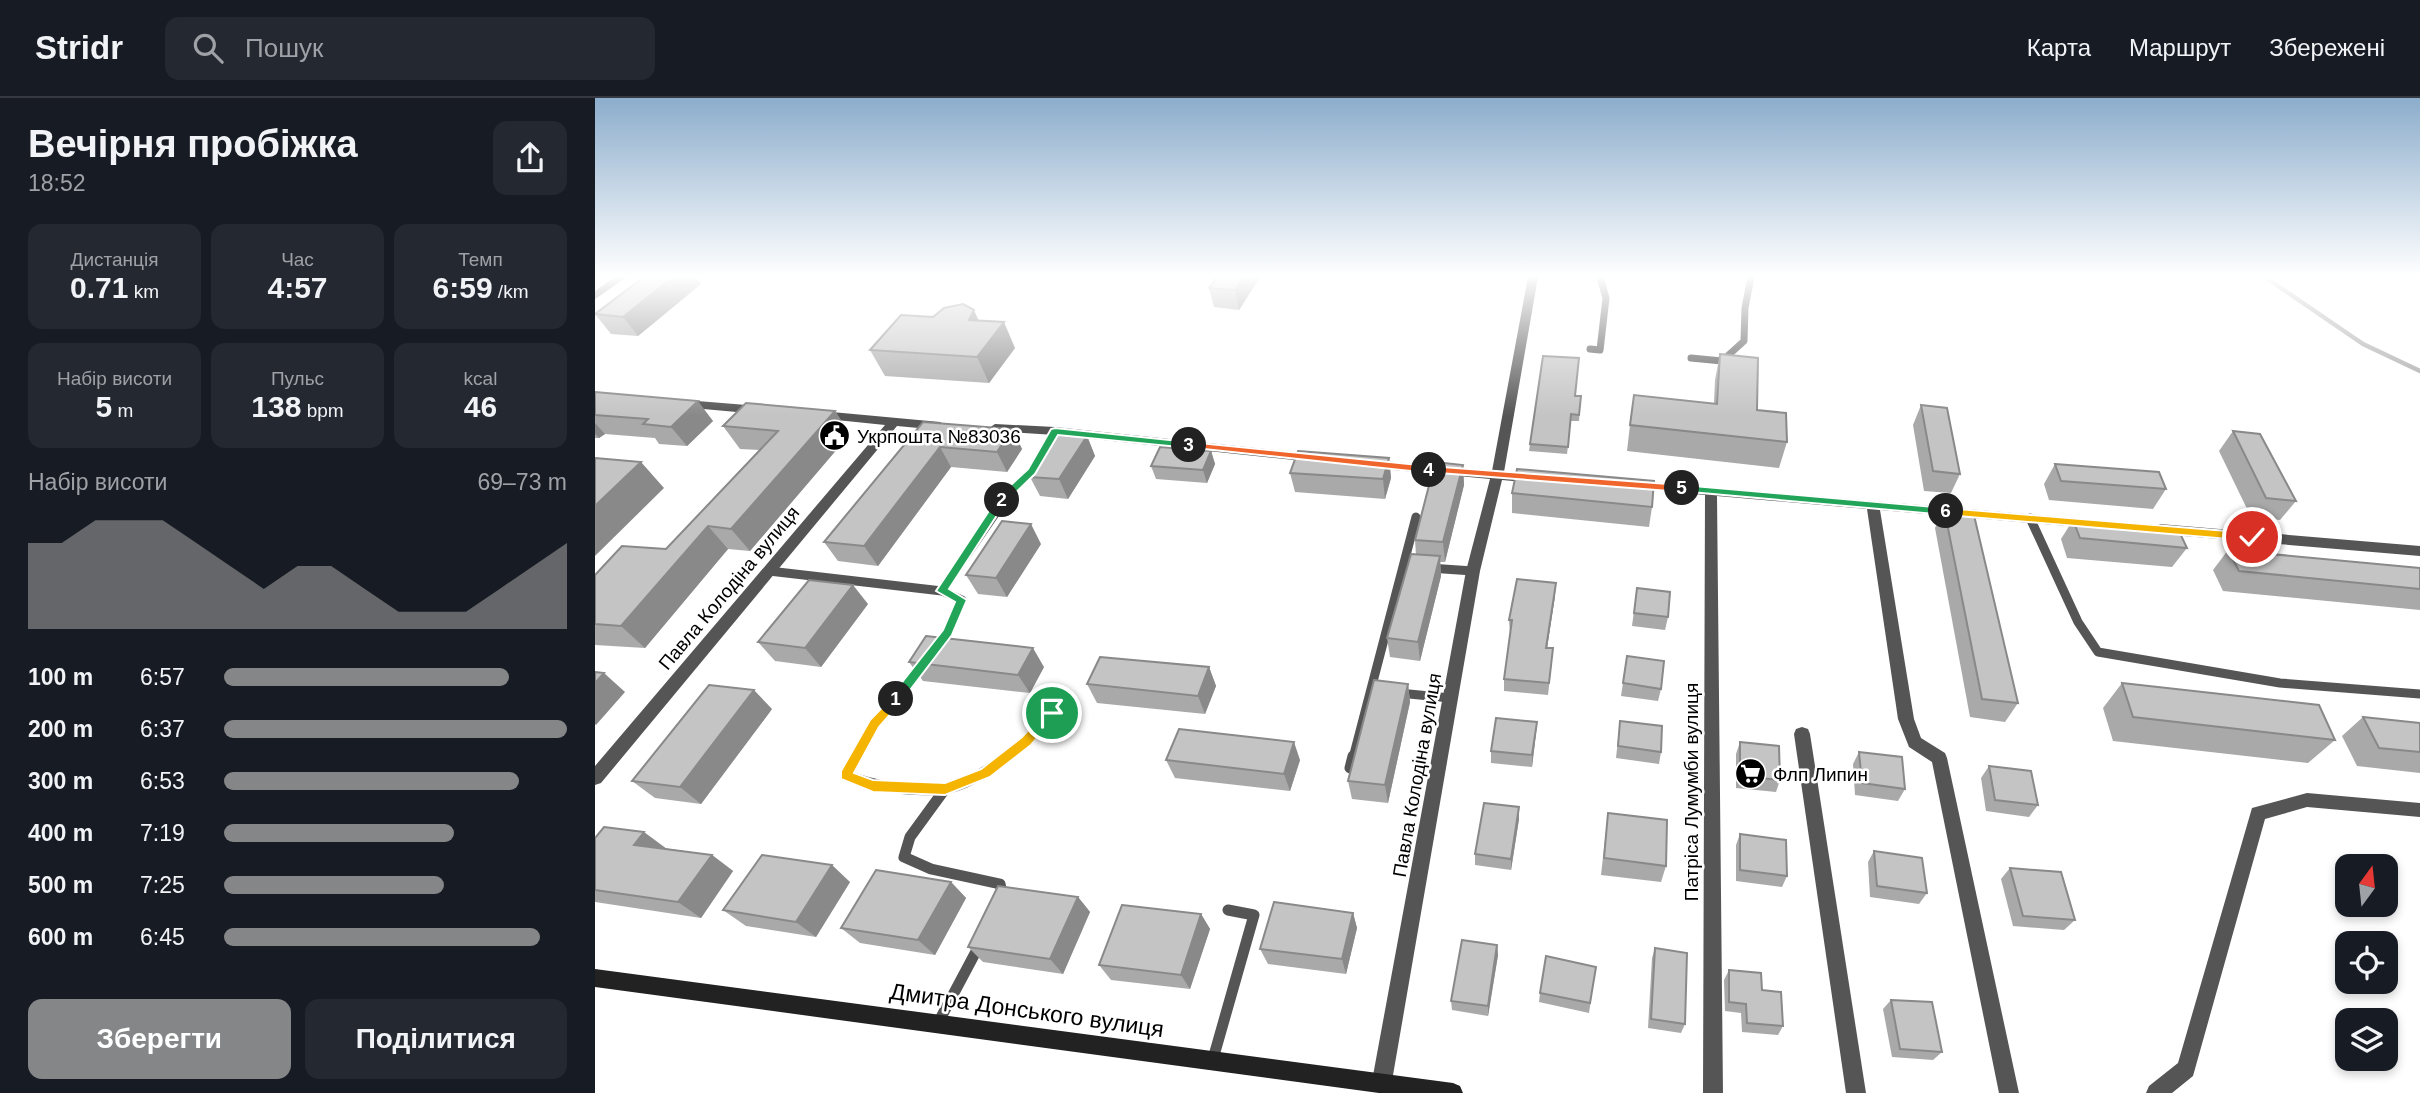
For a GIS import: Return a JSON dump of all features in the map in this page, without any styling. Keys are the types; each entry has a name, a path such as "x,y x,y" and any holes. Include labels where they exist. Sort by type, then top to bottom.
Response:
{"street":[{"name":"Павла Колодіна вулиця","path":"1382,1081 1473,571 1497,476 1525,323"},
{"path":"675,403 768,411"},
{"path":"808,414 893,423 960,426"},
{"name":"Павла Колодіна вулиця","path":"595,778 893,423"},
{"path":"987,428 1055,431 1331,459"},
{"path":"1359,462 1551,480"},
{"path":"1617,484 2099,524"},
{"name":"Патріса Лумумби вулиця","path":"1711,490 1713,1093"},
{"path":"1873,505 1906,719 1915,742 1939,758 2009,1093"},
{"path":"2140,527 2420,551"},
{"path":"1802,734 1856,1093"},
{"path":"2156,1093 2186,1069 2258,813 2307,800 2420,810"},
{"name":"Дмитра Донського вулиця","path":"595,978 1382,1081 1408,1089 1453,1093"}],"lane":[{"path":"1599,350 1603,323"},
{"path":"1691,358 1722,361 1744,341 1745,323"},
{"path":"1590,349 1609,352"},
{"path":"942,591 1005,496 1031,471 1055,431"},
{"path":"1350,768 1416,517"},
{"path":"2030,518 2078,622 2098,652 2280,683 2420,694"},
{"path":"1405,566 1473,571"},
{"path":"769,571 942,591 962,600 948,632 914,678 874,724 846,775 873,786 945,789 985,773 1027,741 1052,713"},
{"path":"1371,691 1450,698"},
{"path":"945,789 910,836 904,857 931,869 1000,884 1003,900 997,912"},
{"path":"1213,1059 1254,915 1228,910"},
{"path":"939,1023 984,936"}],"building":[{"path":"894,323 1003,323 977,357 870,350"},
{"path":"1720,354 1758,358 1757,410 1786,413 1787,442 1630,425 1634,395 1717,404"},
{"path":"1543,356 1579,358 1575,396 1581,396 1579,415 1571,414 1568,447 1530,444"},
{"path":"595,392 698,401 671,427 643,424 648,419 595,415"},
{"path":"746,403 835,411 731,529 708,526 621,626 595,624 595,575 622,546 666,549 778,431 723,426"},
{"path":"1921,405 1947,408 1960,474 1933,471"},
{"path":"923,422 1012,429 997,452 940,447 864,546 824,542"},
{"path":"2233,431 2260,434 2296,501 2266,498"},
{"path":"1059,433 1087,436 1059,479 1030,477"},
{"path":"1160,447 1211,451 1203,470 1151,466"},
{"path":"1298,451 1389,458 1383,479 1290,473"},
{"path":"595,458 641,462 595,506"},
{"path":"1435,462 1463,465 1443,542 1415,540"},
{"path":"2055,464 2159,472 2166,489 2061,481"},
{"path":"1517,469 1654,481 1652,507 1512,493"},
{"path":"1944,508 1973,511 2018,703 1982,699"},
{"path":"2073,520 2178,529 2187,548 2080,538"},
{"path":"1002,521 1031,524 996,578 966,575"},
{"path":"2228,550 2420,568 2420,589 2239,571"},
{"path":"1411,554 1440,556 1418,642 1387,638"},
{"path":"1517,579 1556,583 1546,648 1553,648 1549,683 1504,679 1512,620 1509,620"},
{"path":"809,580 853,585 805,648 758,642"},
{"path":"1637,588 1670,592 1668,617 1634,613"},
{"path":"926,636 1033,648 1018,675 909,662"},
{"path":"1627,656 1664,661 1661,689 1623,683"},
{"path":"1100,657 1209,667 1198,696 1087,684"},
{"path":"595,672 604,673 595,683"},
{"path":"1374,680 1408,684 1385,785 1348,781"},
{"path":"2122,683 2319,705 2335,740 2133,717"},
{"path":"709,685 754,690 680,787 632,781"},
{"path":"2363,717 2420,723 2420,752 2379,748"},
{"path":"1496,718 1537,722 1532,755 1491,751"},
{"path":"1620,721 1662,726 1661,752 1618,746"},
{"path":"1179,729 1294,742 1284,774 1166,760"},
{"path":"1740,742 1779,746 1780,780 1740,776"},
{"path":"1859,752 1902,757 1905,789 1862,783"},
{"path":"1989,766 2031,771 2038,805 1995,800"},
{"path":"1484,803 1519,807 1511,859 1475,854"},
{"path":"1608,813 1667,820 1666,866 1604,858"},
{"path":"604,827 644,832 634,845 712,855 678,902 595,890 595,838"},
{"path":"1740,834 1786,840 1787,876 1740,870"},
{"path":"1874,851 1922,858 1927,893 1877,886"},
{"path":"762,855 832,865 796,922 723,910"},
{"path":"2010,868 2061,872 2075,920 2023,916"},
{"path":"876,870 951,882 918,940 841,928"},
{"path":"998,886 1078,897 1050,959 968,947"},
{"path":"1274,902 1353,913 1342,959 1260,949"},
{"path":"1122,905 1201,914 1181,975 1099,965"},
{"path":"1462,940 1497,945 1488,1006 1451,1001"},
{"path":"1655,948 1687,953 1685,1024 1651,1019"},
{"path":"1546,956 1596,967 1590,1003 1540,993"},
{"path":"1729,970 1761,973 1762,990 1781,992 1783,1026 1747,1023 1746,1004 1729,1002"},
{"path":"1891,1000 1932,1002 1942,1052 1900,1049"}],"waterway":[{"path":"2333,323 2363,344 2420,371"}],"place":[{"name":"Укрпошта №83036","path":"834,436"},
{"name":"Флп Липин","path":"1750,774"}],"route":[{"path":"1052,713 1027,741 985,773 945,789 873,786 846,775 874,724 914,678 948,632 962,600 942,591 1005,496 1031,471 1055,431 1497,476 1711,490 2252,537"}]}
